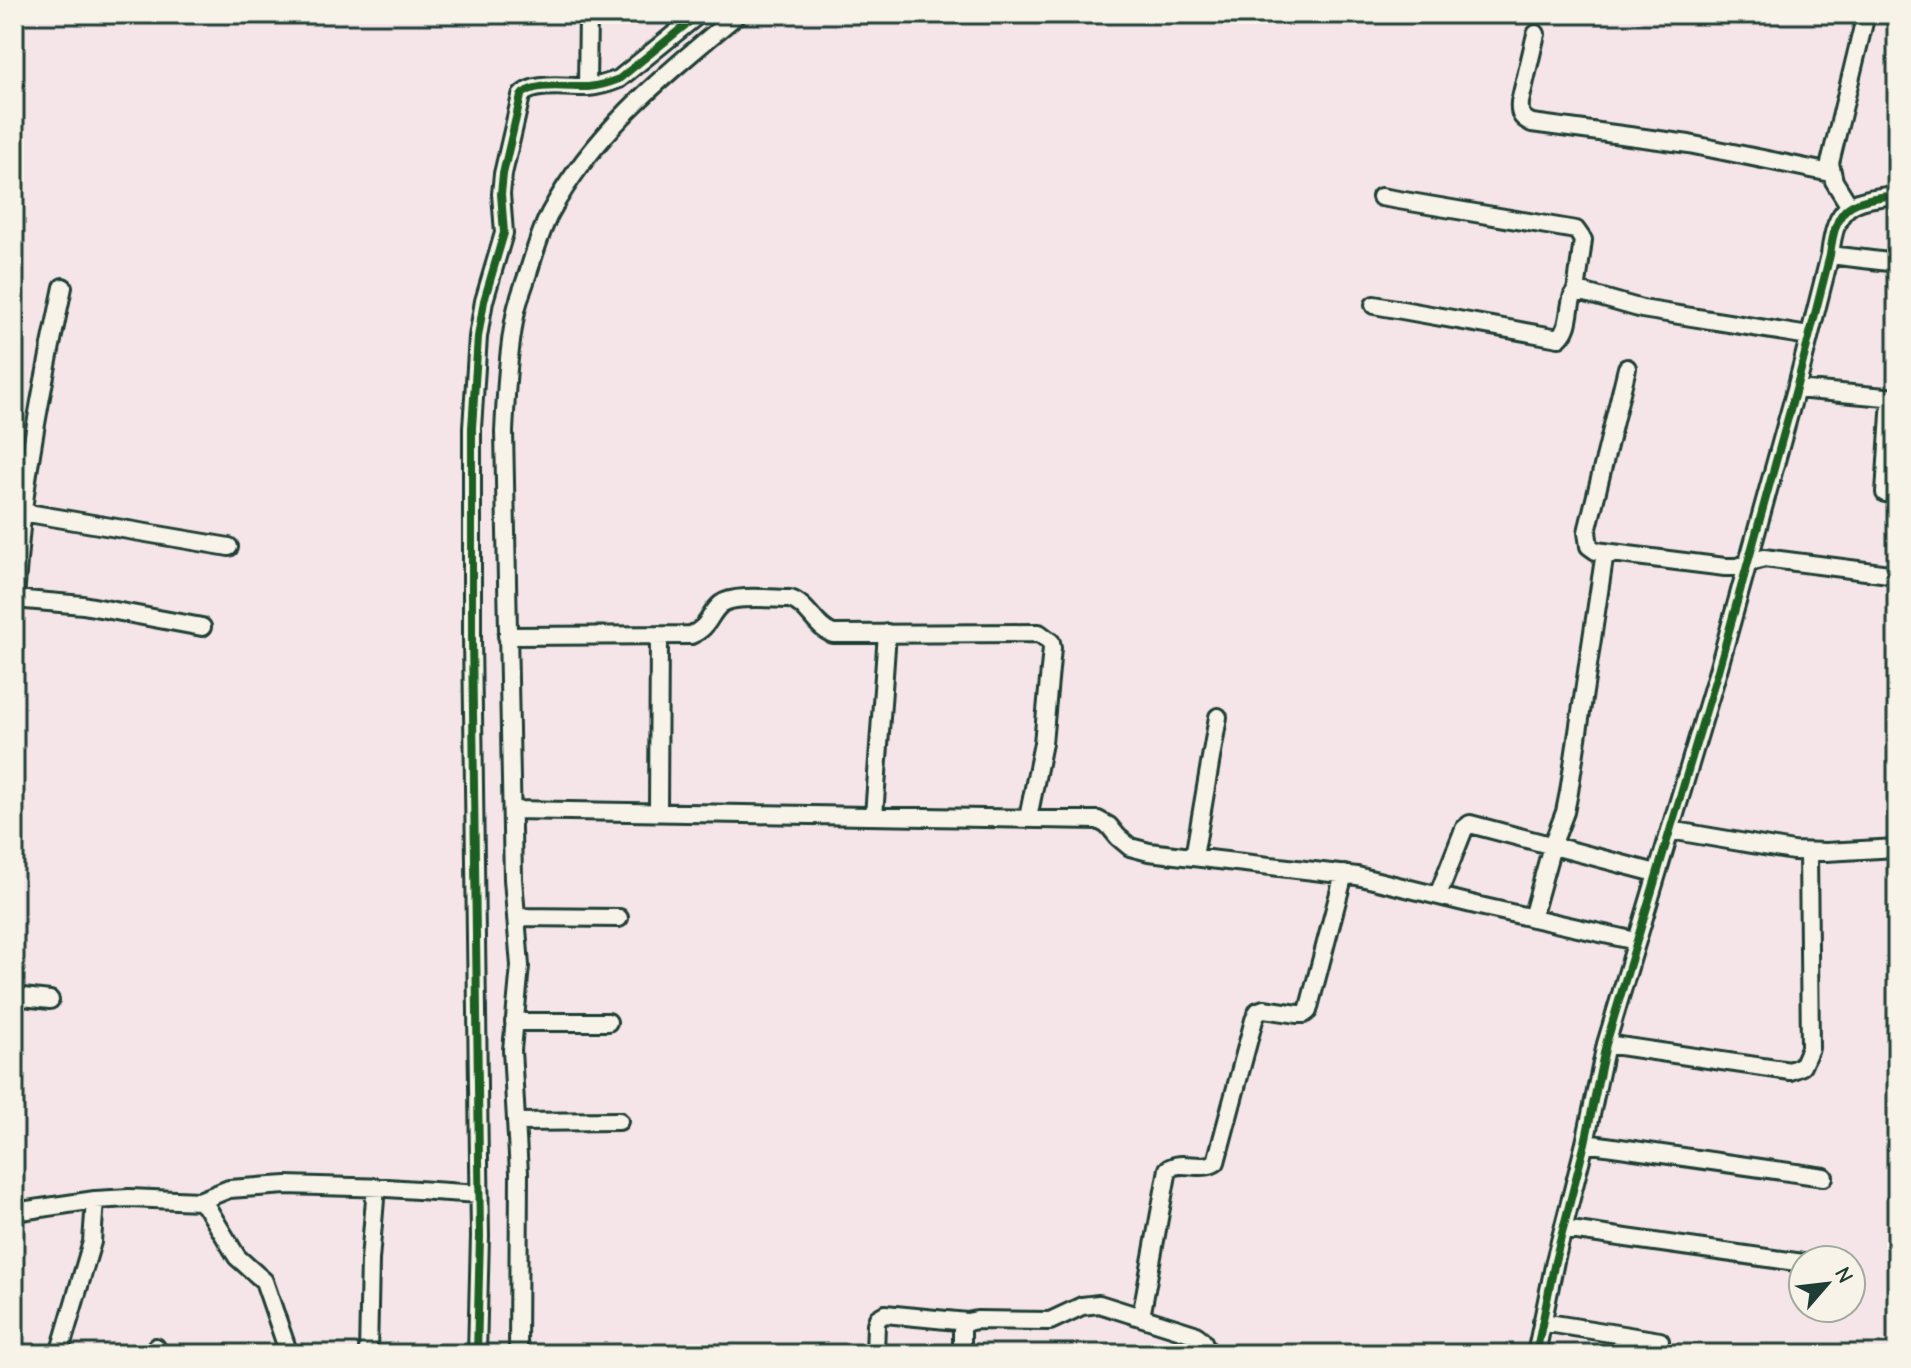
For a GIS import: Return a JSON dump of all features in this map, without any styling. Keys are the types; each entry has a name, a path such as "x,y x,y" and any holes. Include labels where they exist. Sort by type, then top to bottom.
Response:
{"street":[{"path":"587,87 588,14"},
{"path":"477,1354 480,1103 472,637 472,428 478,337 484,301 504,233 502,184 524,91 533,87 605,85 619,79 699,14"},
{"path":"518,1354 519,1173 512,1050 520,966 513,879 504,432 507,379 517,308 549,215 604,135 667,73 738,14"},
{"path":"1849,205 1831,173 1830,163 1866,14"},
{"path":"1536,34 1519,112 1522,118 1532,123 1689,144 1831,173"},
{"path":"1536,1354 1606,1044 1717,674 1796,389 1832,237 1839,218 1849,205 1862,199 1897,195"},
{"path":"1374,305 1559,338 1566,330 1571,299 1576,292 1583,240 1576,230 1381,197"},
{"path":"1830,255 1897,263"},
{"path":"63,287 22,512 14,599 83,605 202,627"},
{"path":"1576,292 1642,309 1809,336"},
{"path":"1627,368 1587,532 1589,546 1596,551 1725,567 1737,567 1764,558 1897,575"},
{"path":"1796,389 1894,398 1885,493"},
{"path":"22,512 229,547"},
{"path":"1532,918 1569,792 1605,552"},
{"path":"507,636 691,635 705,628 720,605 739,598 797,601 820,626 833,634 1039,633 1051,642 1046,721 1028,818"},
{"path":"874,816 887,633"},
{"path":"658,812 659,635"},
{"path":"1194,857 1218,717"},
{"path":"512,810 1098,820 1109,826 1130,847 1149,852 1385,881 1636,941"},
{"path":"1438,895 1464,829 1470,824 1656,873"},
{"path":"1670,830 1793,851 1897,848"},
{"path":"1606,1044 1790,1071 1802,1066 1810,1048 1808,852"},
{"path":"1141,1317 1168,1169 1175,1164 1207,1167 1216,1162 1258,1011 1304,1014 1308,1011 1344,874"},
{"path":"517,917 619,918"},
{"path":"14,996 50,1000"},
{"path":"514,1022 608,1022"},
{"path":"516,1122 619,1121"},
{"path":"1585,1143 1824,1177"},
{"path":"14,1212 95,1200 199,1201 229,1189 286,1185 479,1194"},
{"path":"368,1354 370,1260 376,1187"},
{"path":"59,1354 92,1242 95,1200"},
{"path":"199,1201 208,1209 237,1257 264,1281 289,1354"},
{"path":"1563,1229 1787,1261"},
{"path":"875,1354 876,1324 878,1318 885,1314 967,1322 1050,1321 1090,1304 1099,1304 1202,1338 1205,1354"},
{"path":"962,1354 962,1328 967,1322"},
{"path":"1542,1322 1660,1341"}],"cycle path":[{"path":"477,1354 480,1236 472,428 478,337 484,301 504,233 503,174 521,96 526,91 542,87 592,87 619,79 699,14"},
{"path":"1536,1354 1606,1044 1717,674 1796,389 1836,225 1841,215 1857,203 1897,195"}]}
